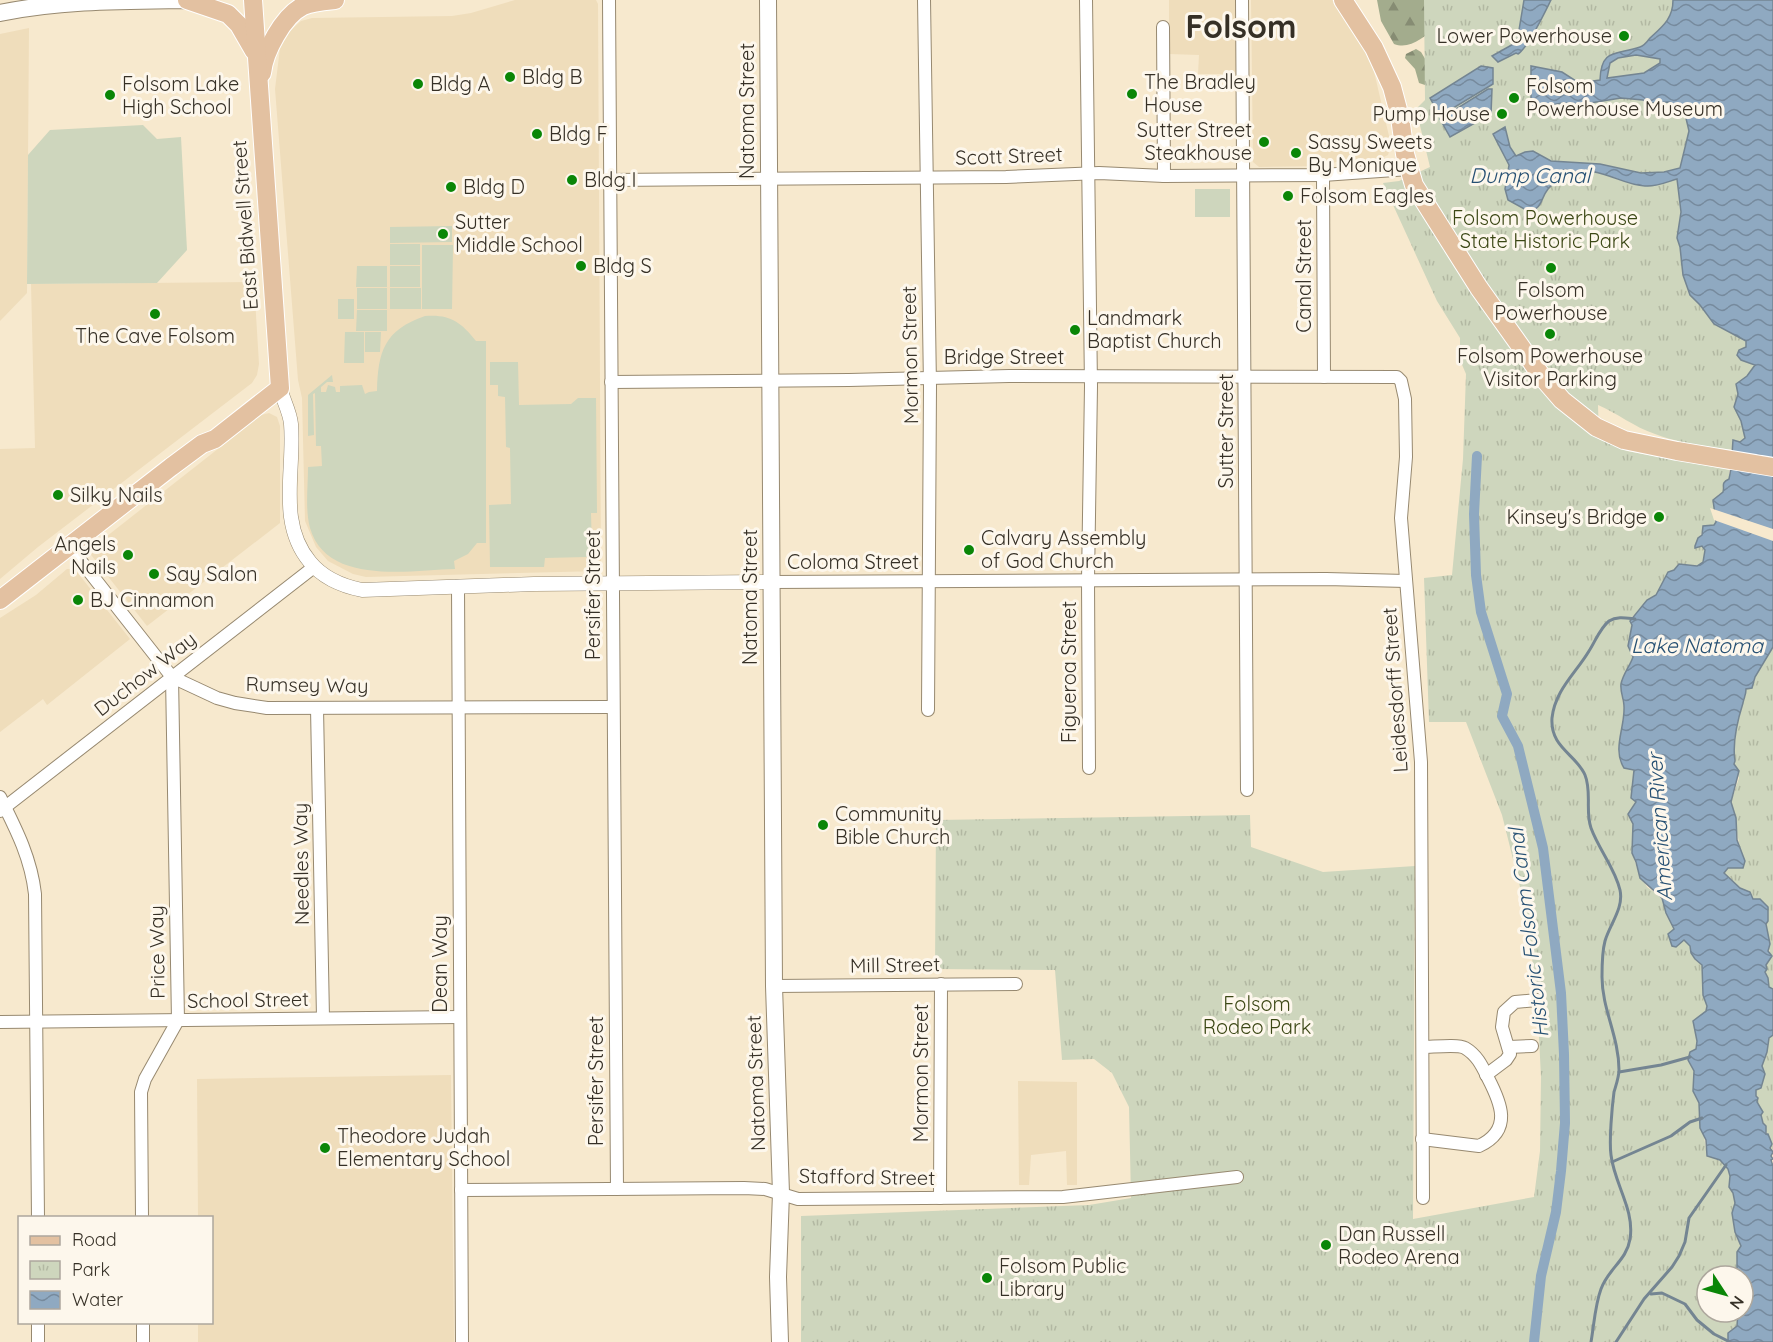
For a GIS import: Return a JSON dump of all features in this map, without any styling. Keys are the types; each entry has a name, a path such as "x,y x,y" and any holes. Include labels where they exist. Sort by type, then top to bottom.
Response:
{"main road":[{"path":"187,0 228,14 240,25 257,55"},
{"path":"0,13 56,3 193,0"},
{"name":"East Bidwell Street","path":"253,0 279,382"},
{"path":"260,99 263,67 275,37 286,20 303,6 335,0"},
{"name":"Natoma Street","path":"768,0 774,986 781,1193 778,1277 780,1342"},
{"path":"1343,0 1374,48 1392,87 1414,185 1479,288 1543,378 1562,400 1582,417 1612,435 1646,446 1773,467"},
{"path":"0,600 202,444 206,430 279,382"}],"street":[{"name":"Persifer Street","path":"609,0 617,1189"},
{"name":"Mormon Street","path":"924,0 930,377 928,710"},
{"name":"Figueroa Street","path":"1086,0 1090,173 1089,768"},
{"name":"Sutter Street","path":"1242,0 1247,790"},
{"path":"1163,27 1164,176"},
{"name":"Scott Street","path":"610,180 1006,177 1090,173 1164,176 1323,175 1409,169"},
{"name":"Canal Street","path":"1323,175 1324,377"},
{"name":"Bridge Street","path":"611,382 930,377 1397,376"},
{"name":"Leidesdorff Street","path":"1397,376 1403,386 1405,399 1406,457 1401,508 1421,762 1422,1139"},
{"name":"Coloma Street","path":"279,382 291,422 291,525 296,541 314,567 331,579 362,590 458,586 771,582 1246,579 1406,581"},
{"name":"Rumsey Way","path":"69,546 172,677 217,698 267,708 613,707"},
{"name":"Duchow Way","path":"2,805 314,567"},
{"name":"Dean Way","path":"458,586 462,1342"},
{"name":"Price Way","path":"142,1216 141,1092 145,1079 178,1020 172,677"},
{"name":"Needles Way","path":"317,708 323,1018"},
{"path":"2,805 24,846 33,877 38,1216"},
{"name":"Mormon Street","path":"940,1198 941,984"},
{"name":"Mill Street","path":"774,986 1016,984"},
{"path":"1486,1075 1508,1057 1509,1047 1502,1027 1504,1012 1515,1002 1537,1000"},
{"name":"School Street","path":"0,1022 460,1017"},
{"path":"1509,1047 1532,1046"},
{"path":"1423,1047 1463,1047 1478,1059 1498,1098 1502,1111 1500,1124 1483,1144 1475,1146 1422,1139 1423,1198"},
{"name":"Stafford Street","path":"461,1190 744,1188 765,1189 798,1199 1063,1197 1237,1177"},
{"path":"38,1324 38,1342"},
{"path":"143,1324 143,1342"}],"shaded area":[{"name":"Sutter Middle School","path":"515,0 596,0 598,4 601,571 366,577 353,574 328,561 316,547 305,521 302,398 298,380 275,89 280,48 291,30 301,21 312,18 452,16"},
{"path":"1169,0 1238,0 1238,74 1198,74 1199,55 1169,54"},
{"path":"1251,0 1332,0 1344,10 1370,54 1389,136 1388,155 1380,159 1342,160 1324,166 1259,167 1253,162"},
{"path":"29,28 27,293 0,321 0,34"},
{"path":"254,282 259,364 257,375 252,383 38,547 0,579 0,449 35,448 31,284"},
{"path":"269,413 277,417 280,426 280,523 147,626 88,551 261,415"},
{"path":"67,569 77,572 130,639 47,705 43,699 0,732 0,618 36,595"},
{"name":"Theodore Judah Elementary School","path":"451,1075 454,1342 198,1342 198,1324 213,1324 213,1216 198,1216 197,1079"},
{"path":"1018,1081 1077,1082 1077,1185 1067,1185 1066,1151 1031,1155 1029,1185 1019,1185"}],"green space":[{"path":"1377,0 1499,0 1428,86 1419,83 1415,69 1405,58 1406,54 1416,49 1421,52 1427,62 1436,27 1411,44 1394,44 1381,21"},
{"path":"1424,0 1773,0 1773,454 1669,439 1640,428 1598,405 1599,439 1627,451 1729,470 1729,479 1724,483 1723,493 1718,495 1716,522 1714,525 1705,526 1695,546 1702,546 1705,550 1703,562 1697,566 1679,564 1674,570 1668,572 1656,595 1630,621 1632,625 1628,646 1633,657 1621,681 1624,709 1621,734 1634,770 1631,798 1636,802 1628,814 1633,824 1632,853 1638,871 1647,887 1662,898 1674,930 1670,938 1672,946 1684,940 1690,946 1695,960 1702,965 1703,995 1707,1006 1706,1011 1693,1022 1697,1041 1696,1049 1688,1060 1694,1071 1693,1091 1699,1103 1707,1156 1720,1160 1728,1169 1730,1176 1729,1187 1735,1203 1732,1213 1735,1232 1741,1246 1737,1264 1695,1264 1695,1324 1737,1324 1737,1326 1731,1330 1728,1342 801,1342 801,1216 1089,1205 1131,1198 1129,1107 1112,1073 1094,1059 1062,1060 1055,970 935,969 936,820 1250,815 1251,847 1323,872 1415,866 1413,1219 1534,1197 1540,1151 1541,1077 1537,997 1526,911 1502,815 1466,722 1429,722 1424,578 1452,575 1463,459 1466,374 1460,360 1460,338 1437,301 1383,183 1399,181 1430,167 1416,109 1425,100"},
{"path":"143,125 157,139 181,137 187,250 157,283 27,284 28,155 50,130"},
{"path":"1195,189 1230,189 1230,217 1195,217"},
{"path":"452,226 452,242 390,243 390,227"},
{"path":"390,244 420,244 420,265 390,265"},
{"path":"422,245 453,245 452,309 422,309"},
{"path":"357,266 387,266 387,287 356,287"},
{"path":"390,266 420,266 420,287 390,287"},
{"path":"357,288 387,288 387,309 357,309"},
{"path":"390,288 421,288 421,309 390,309"},
{"path":"338,299 354,299 354,319 338,319"},
{"path":"357,310 387,310 387,331 356,331"},
{"path":"425,316 448,318 460,324 476,341 486,341 486,543 477,543 468,554 454,561 455,569 394,572 351,567 334,559 319,546 308,521 308,467 322,466 321,446 316,446 315,393 313,394 314,435 308,436 308,395 332,375 333,382 327,382 321,387 321,392 326,392 328,385 335,387 336,392 340,392 340,386 362,385 365,394 377,391 379,365 386,344 400,328"},
{"path":"345,332 364,332 364,363 344,363"},
{"path":"365,332 381,332 380,352 365,352"},
{"path":"490,362 518,362 519,405 571,404 578,398 596,398 597,513 591,513 592,552 587,557 545,558 544,567 490,567 489,505 511,504 510,448 506,447 505,397 498,396 498,385 490,385"},
{"path":"1773,647 1773,989 1770,989 1765,972 1771,956 1766,927 1768,907 1753,899 1724,873 1728,868 1743,868 1744,858 1731,802 1739,778 1734,764 1734,739 1737,725 1746,689 1755,681 1755,677"},
{"path":"1773,1035 1773,1152 1761,1115 1763,1112 1757,1102 1756,1090 1761,1088 1765,1074 1762,1066 1769,1038"}],"water":[{"path":"1524,0 1551,0 1527,45 1518,54 1498,62 1492,56 1517,42"},
{"name":"Lake Natoma","path":"1673,0 1773,0 1773,647 1755,677 1752,688 1746,689 1737,725 1734,764 1739,771 1731,802 1736,818 1737,840 1745,861 1743,868 1728,868 1724,873 1740,888 1750,892 1753,899 1760,899 1768,907 1766,924 1770,944 1768,951 1772,956 1766,965 1765,972 1769,987 1773,989 1773,1035 1769,1038 1762,1066 1765,1074 1761,1088 1756,1090 1756,1096 1763,1112 1761,1115 1763,1123 1766,1126 1766,1134 1772,1144 1770,1148 1773,1152 1771,1160 1773,1166 1773,1342 1728,1342 1728,1333 1737,1324 1755,1324 1755,1264 1737,1264 1737,1252 1741,1246 1735,1232 1732,1213 1735,1203 1729,1187 1730,1176 1728,1169 1720,1160 1707,1156 1706,1140 1700,1128 1699,1103 1693,1091 1694,1071 1688,1060 1690,1052 1696,1049 1697,1041 1693,1021 1706,1011 1707,1006 1703,995 1702,965 1695,959 1690,946 1684,940 1676,947 1672,946 1668,934 1674,929 1662,898 1640,878 1632,853 1633,824 1628,814 1636,802 1631,798 1634,770 1624,768 1619,753 1624,715 1621,684 1633,657 1628,646 1632,625 1630,621 1647,600 1656,595 1668,572 1674,570 1679,564 1697,566 1703,562 1705,550 1702,546 1695,548 1695,546 1702,535 1703,526 1714,525 1716,522 1713,500 1723,492 1724,483 1729,479 1733,440 1740,442 1745,438 1741,421 1734,407 1738,394 1736,384 1747,376 1755,365 1741,360 1737,355 1739,350 1746,347 1746,341 1714,324 1690,295 1683,275 1677,238 1681,212 1677,179 1645,186 1595,172 1577,172 1554,183 1545,193 1539,206 1528,211 1508,200 1505,189 1509,165 1493,134 1505,127 1510,147 1516,156 1533,151 1551,161 1600,164 1641,173 1664,172 1680,168 1689,131 1685,114 1669,102 1649,103 1643,100 1621,98 1584,104 1562,103 1531,109 1531,66 1562,72 1579,83 1600,80 1603,62 1611,54 1644,45 1666,22","holes":["1636,55 1660,59 1660,63 1644,73 1607,78 1610,63 1618,58"]},
{"path":"1481,66 1493,68 1493,84 1440,116 1430,98"},
{"path":"1488,89 1492,89 1491,114 1450,137 1440,119"}],"pier":[{"path":"1710,508 1773,529 1773,541 1714,520"}],"waterway":[{"name":"Historic Folsom Canal","path":"1477,456 1474,514 1476,575 1481,612 1507,694 1502,716 1518,746 1543,848 1561,993 1565,1123 1556,1212 1541,1276 1534,1342"},
{"path":"1591,1342 1601,1289 1625,1253 1631,1228 1611,1155 1612,1106 1619,1070 1602,977 1605,941 1621,897 1614,874 1589,822 1588,788 1585,775 1559,744 1552,728 1552,718 1557,699 1600,631 1615,618 1635,619"},
{"path":"1619,1072 1661,1065 1690,1057"},
{"path":"1612,1162 1671,1136 1690,1122 1702,1118"},
{"path":"1616,1342 1644,1299 1679,1256 1685,1242 1689,1218 1726,1165"},
{"path":"1651,1294 1662,1293 1685,1304 1697,1320 1714,1334 1730,1342"}],"place":[{"name":"Lower Powerhouse","path":"1624,36"},
{"name":"Bldg B","path":"510,77"},
{"name":"Bldg A","path":"418,84"},
{"name":"The Bradley House","path":"1132,94"},
{"name":"Folsom Lake High School","path":"110,95"},
{"name":"Folsom Powerhouse Museum","path":"1514,98"},
{"name":"Pump House","path":"1502,114"},
{"name":"Bldg F","path":"537,134"},
{"name":"Sutter Street Steakhouse","path":"1264,142"},
{"name":"Sassy Sweets By Monique","path":"1296,153"},
{"name":"Bldg I","path":"572,180"},
{"name":"Bldg D","path":"451,187"},
{"name":"Folsom Eagles","path":"1288,196"},
{"name":"Sutter Middle School","path":"443,234"},
{"name":"Bldg S","path":"581,266"},
{"name":"Folsom Powerhouse","path":"1551,268"},
{"name":"The Cave Folsom","path":"155,314"},
{"name":"Landmark Baptist Church","path":"1075,330"},
{"name":"Folsom Powerhouse Visitor Parking","path":"1550,334"},
{"name":"Silky Nails","path":"58,495"},
{"name":"Kinsey's Bridge","path":"1659,517"},
{"name":"Calvary Assembly of God Church","path":"969,550"},
{"name":"Angels Nails","path":"128,555"},
{"name":"Say Salon","path":"154,574"},
{"name":"BJ Cinnamon","path":"78,600"},
{"name":"Community Bible Church","path":"823,825"},
{"name":"Theodore Judah Elementary School","path":"325,1148"},
{"name":"Dan Russell Rodeo Arena","path":"1326,1245"},
{"name":"Folsom Public Library","path":"987,1278"}],"district":[{"name":"Folsom","path":"1241,27"}],"water label":[{"name":"Dump Canal","path":"1530,176"},
{"name":"American River","path":"1660,827"}],"park label":[{"name":"Folsom Powerhouse State Historic Park","path":"1545,230"},
{"name":"Folsom Rodeo Park","path":"1257,1016"}]}
